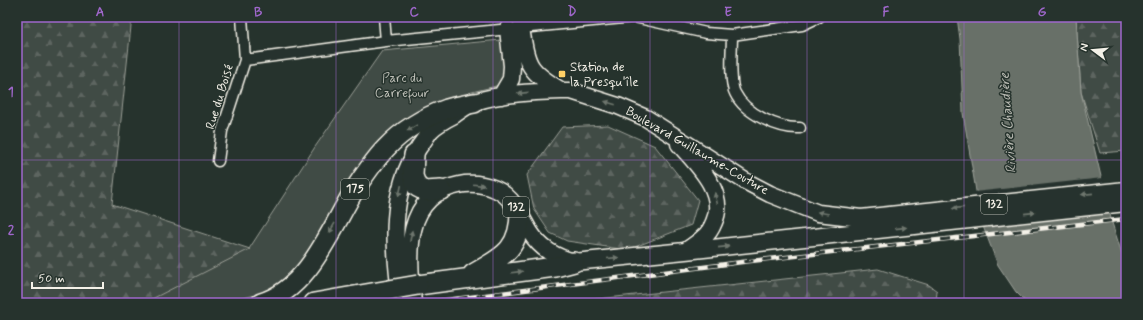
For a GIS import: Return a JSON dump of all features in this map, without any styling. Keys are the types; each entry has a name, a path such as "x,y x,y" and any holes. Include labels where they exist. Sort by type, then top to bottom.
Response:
{"highway":[{"name":"Boulevard Guillaume-Couture","path":"261,303 270,300 286,290 305,272 323,246 356,188 386,148 406,131 429,117 448,109 474,103"},
{"path":"414,155 413,176 417,187 425,191 441,190"},
{"path":"464,278 505,254 514,244 520,227 520,212"},
{"name":"Boulevard Guillaume-Couture","path":"395,296 418,285 555,267 574,262"},
{"path":"314,303 395,296"}],"main road":[{"path":"514,23 527,62 535,73 562,91"},
{"path":"501,96 511,79 514,23"},
{"name":"Boulevard Guillaume-Couture","path":"474,103 501,96 571,91 618,106 646,118 746,181 770,194 818,213 862,225 1126,203"},
{"name":"132","path":"395,296 396,218 398,198 403,178 414,155 432,129 474,103"},
{"path":"669,133 711,184 717,201 718,209 712,228 705,237 685,252"},
{"name":"132","path":"412,303 409,264 410,240 414,224 427,201 441,190 463,184 486,186 504,194 513,202 531,233 543,247 559,258 574,262"},
{"name":"Boulevard Guillaume-Couture","path":"574,262 685,252 862,225 1126,190"}],"street":[{"name":"Rue du Boisé","path":"218,160 222,130 245,60 242,17"},
{"path":"384,17 386,41"},
{"path":"245,60 514,23 634,17 706,33 732,36 802,25 819,17"},
{"path":"732,36 732,83 735,93 743,104 770,122 792,128 800,128"}],"green space":[{"path":"17,17 132,17 112,204 250,249 144,303 17,303"},
{"path":"1076,17 1126,17 1126,151 1100,153 1081,92"},
{"name":"Parc du Carrefour","path":"501,40 506,46 509,66 500,85 472,92 446,102 420,116 302,264 283,281 266,292 225,303 122,303 184,248 249,249 315,147 382,51"},
{"path":"608,125 655,146 698,200 691,225 627,250 567,241 550,233 534,209 527,175 562,127"},
{"path":"878,269 929,285 937,291 936,303 560,303"}],"water":[{"name":"Rivière Chaudière","path":"957,17 1076,17 1081,92 1112,223 1126,266 1126,303 1027,303 1016,292 998,265 981,221 963,113 960,39"}],"pier":[{"path":"1103,178 1112,214 982,228 979,222 974,192"}],"railway":[{"path":"423,303 742,262 1126,219"}],"place":[{"name":"Station de la Presqu'île","path":"562,74"}]}
